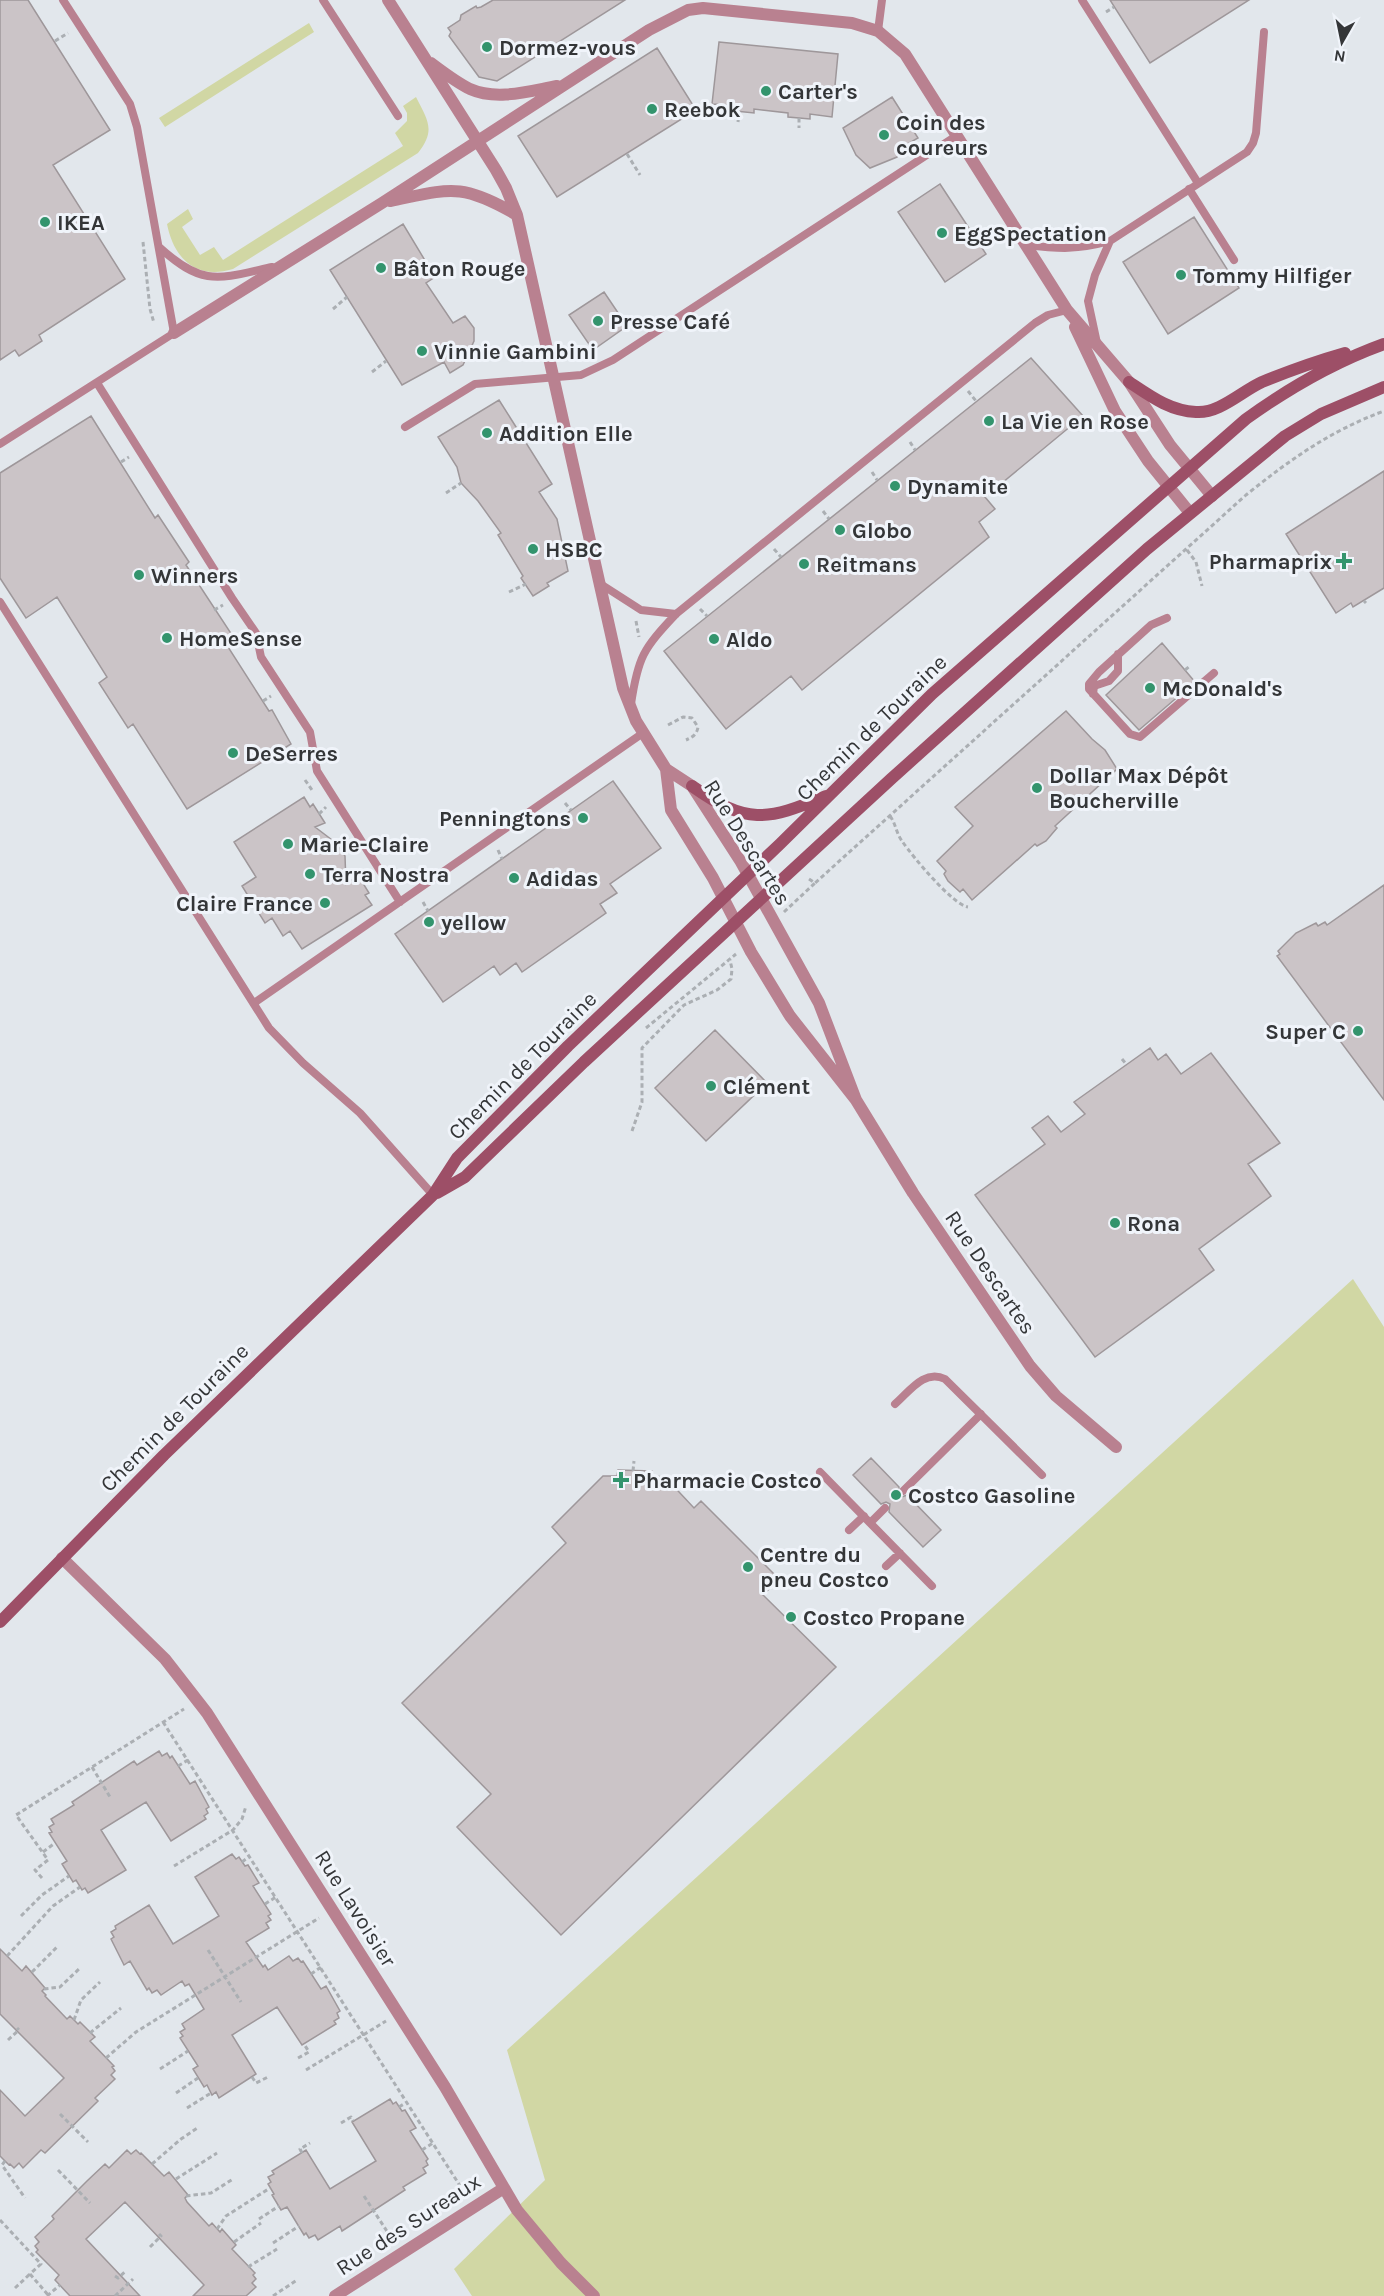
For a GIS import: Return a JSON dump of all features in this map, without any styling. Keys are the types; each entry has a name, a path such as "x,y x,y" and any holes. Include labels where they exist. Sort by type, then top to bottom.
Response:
{"street":[{"path":"388,0 506,188 517,214 623,687 643,734 666,769"},
{"path":"174,333 382,203 649,30 688,10 703,8 852,23 878,31 905,54 1067,310 1115,411 1167,487 1190,513"},
{"path":"425,59 461,85 490,95 512,94 563,85"},
{"path":"382,203 457,189 491,199 517,214"},
{"path":"1067,310 1129,382 1170,446 1212,496"},
{"path":"1129,382 1158,401 1178,410 1198,413 1218,407 1284,373 1330,357 1384,343"},
{"name":"Chemin de Touraine","path":"0,1622 172,1447 433,1195 458,1158 568,1046 748,875 932,694 1246,419 1286,391 1346,359 1384,343"},
{"name":"Chemin de Touraine","path":"433,1195 465,1177 584,1062 891,779 1147,549 1302,424 1347,401 1384,387"},
{"name":"Rue Descartes","path":"666,769 692,786 748,875 819,1003 856,1100"},
{"name":"Rue Descartes","path":"666,769 671,810 724,898 747,945 790,1016 856,1100 913,1193 1030,1366 1056,1396 1116,1447"},
{"path":"692,786 726,807 759,815 783,813 832,793"},
{"name":"Rue Lavoisier","path":"62,1558 165,1659 207,1713 445,2087 504,2188 537,2235 594,2296"},
{"name":"Rue des Sureaux","path":"335,2296 504,2188"}],"lane":[{"path":"0,444 174,333 137,127 130,104 63,0"},
{"path":"323,0 398,116"},
{"path":"878,31 882,0"},
{"path":"1082,0 1198,183"},
{"path":"1026,245 1062,250 1084,248 1110,240 1247,152 1256,133 1264,32"},
{"path":"405,427 475,384 581,375 613,360 956,136"},
{"path":"1189,189 1234,260"},
{"path":"1098,348 1088,301 1095,275 1110,240"},
{"path":"159,247 177,264 203,277 219,278 280,266"},
{"path":"630,707 636,672 643,652 676,614 1029,328 1048,315 1067,310"},
{"path":"98,383 256,633 261,657 310,732 317,771 400,902"},
{"path":"599,583 641,610 676,614"},
{"path":"0,602 269,1028 303,1063 360,1113 433,1195"},
{"path":"1167,618 1151,625 1092,678 1089,689 1093,694 1130,734 1140,737 1214,673"},
{"path":"1093,694 1095,686 1109,681 1118,671 1118,654"},
{"path":"254,1003 643,734"},
{"path":"895,1404 925,1377 939,1376 950,1383 1042,1476"},
{"path":"903,1491 981,1414"},
{"path":"820,1472 932,1586"},
{"path":"870,1523 885,1508"},
{"path":"849,1530 864,1516"},
{"path":"886,1566 900,1553"}],"path":[{"path":"738,122 739,111"},
{"path":"799,118 799,128"},
{"path":"627,154 639,175"},
{"path":"333,309 347,297"},
{"path":"372,372 386,361"},
{"path":"773,921 1246,495 1304,450 1362,419 1384,411"},
{"path":"446,493 461,483"},
{"path":"1186,550 1196,562 1202,586"},
{"path":"1162,556 1170,564"},
{"path":"509,592 526,584"},
{"path":"635,614 639,637"},
{"path":"1185,670 1190,666"},
{"path":"668,725 683,717 693,718 698,727 697,732 686,740"},
{"path":"319,814 324,808"},
{"path":"890,816 900,839 916,859 958,904 968,907"},
{"path":"340,848 346,843"},
{"path":"363,884 369,879"},
{"path":"809,879 815,883"},
{"path":"641,1032 747,945"},
{"path":"632,1131 642,1102 642,1048 684,1005 717,990 731,979 730,960"},
{"path":"1122,1059 1127,1065"},
{"path":"633,1471 634,1461"},
{"path":"42,1878 35,1870 48,1860 16,1815 184,1709"},
{"path":"163,1722 464,2192"},
{"path":"178,1766 188,1760"},
{"path":"92,1767 110,1797"},
{"path":"200,1788 204,1785"},
{"path":"209,1807 215,1803"},
{"path":"174,1866 233,1830 242,1818 246,1806"},
{"path":"43,1852 56,1843"},
{"path":"242,1862 250,1857"},
{"path":"255,1878 261,1873"},
{"path":"21,1916 42,1895 69,1876"},
{"path":"7,1956 53,1906 80,1887"},
{"path":"265,1904 276,1897"},
{"path":"106,2058 136,2032 319,1918"},
{"path":"32,1972 57,1947"},
{"path":"208,1950 241,2002"},
{"path":"311,1974 321,1967"},
{"path":"44,1989 60,1987 79,1969"},
{"path":"74,2020 81,2000 100,1982"},
{"path":"331,1993 335,1990"},
{"path":"340,2011 346,2007"},
{"path":"90,2032 121,2008"},
{"path":"306,2070 385,2022"},
{"path":"8,2040 19,2030 17,2028"},
{"path":"298,2058 309,2052 304,2044"},
{"path":"160,2069 188,2051"},
{"path":"252,2077 256,2083 268,2077"},
{"path":"176,2092 198,2078"},
{"path":"186,2108 211,2092"},
{"path":"399,2107 407,2102"},
{"path":"60,2114 88,2142"},
{"path":"341,2123 351,2118 353,2121"},
{"path":"413,2123 418,2120"},
{"path":"152,2164 199,2127"},
{"path":"302,2153 300,2149 310,2142"},
{"path":"422,2150 433,2143"},
{"path":"176,2179 217,2153"},
{"path":"5,2161 2,2165 25,2198"},
{"path":"58,2170 90,2203"},
{"path":"186,2196 211,2193 233,2179"},
{"path":"217,2229 226,2216 270,2188"},
{"path":"364,2196 392,2239"},
{"path":"234,2242 279,2206"},
{"path":"0,2220 43,2262 15,2288"},
{"path":"273,2243 299,2226"},
{"path":"150,2247 161,2236 159,2234"},
{"path":"249,2267 277,2249"},
{"path":"115,2276 118,2278 126,2271"},
{"path":"30,2274 48,2296 60,2285"},
{"path":"115,2296 133,2279"},
{"path":"273,2296 297,2280"}],"green space":[{"path":"309,23 314,32 165,127 159,118"},
{"path":"416,97 428,125 427,138 418,153 233,269 208,272 189,264 181,257 170,236 167,224 188,209 193,219 182,227 200,255 214,247 223,260 403,146 395,133 407,121 407,113 403,106"},
{"path":"1353,1279 1384,1327 1384,2296 472,2296 454,2269 545,2180 507,2050"}],"building":[{"name":"IKEA","path":"0,0 28,0 110,130 53,165 125,279 39,335 42,341 19,356 15,350 0,360"},
{"path":"493,0 625,0 497,81 479,77 449,36 451,32 448,28 460,20 461,15"},
{"path":"1110,0 1249,0 1150,63"},
{"path":"719,42 838,54 832,117 810,114 810,119 788,117 788,113 754,109 754,113 726,110 726,105 712,104"},
{"path":"657,48 696,110 557,197 518,136"},
{"path":"892,97 918,138 909,143 897,157 870,168 856,155 843,128"},
{"name":"EggSpectation","path":"940,184 986,254 945,282 898,212"},
{"name":"Tommy Hilfiger","path":"1194,217 1239,288 1168,334 1123,262"},
{"path":"403,224 435,277 426,283 453,323 465,316 474,328 474,341 463,365 450,373 444,362 402,385 330,270"},
{"name":"Presse Café","path":"604,292 627,326 593,350 569,315"},
{"path":"1031,358 1083,416 985,497 995,509 979,522 989,537 802,690 791,676 726,729 664,651"},
{"path":"499,400 552,484 539,492 557,519 568,571 547,583 549,586 533,596 498,535 501,533 478,501 461,483 457,467 438,437"},
{"path":"91,416 155,518 158,515 189,562 186,565 236,641 228,647 269,711 272,710 291,744 187,809 133,724 128,728 99,683 107,677 57,597 26,618 0,578 0,473"},
{"name":"Pharmaprix","path":"1384,471 1384,588 1353,607 1351,603 1336,613 1286,534"},
{"name":"McDonald's","path":"1162,643 1195,682 1139,730 1106,695"},
{"name":"Dollar Max Dépôt Boucherville","path":"1066,711 1105,750 1117,769 1055,826 1057,828 1046,841 1037,846 1035,844 972,900 963,889 960,892 948,881 944,874 946,871 937,861 973,826 955,807"},
{"path":"613,781 661,848 610,884 617,893 600,904 606,913 522,972 516,963 500,975 494,966 443,1002 395,934"},
{"path":"304,797 310,807 313,804 325,823 315,827 336,843 345,856 346,884 358,875 369,893 365,895 372,905 302,949 290,931 283,936 272,918 265,923 242,886 256,877 234,842"},
{"name":"Super C","path":"1384,885 1384,1100 1277,956 1280,954 1278,951 1296,933 1316,923 1318,926 1325,922 1327,925"},
{"name":"Clément","path":"715,1030 767,1083 706,1141 655,1088"},
{"name":"Rona","path":"1150,1048 1158,1060 1166,1054 1181,1074 1211,1053 1280,1143 1248,1164 1271,1196 1199,1249 1214,1270 1095,1357 975,1195 1045,1144 1032,1128 1048,1116 1061,1132 1085,1114 1074,1102"},
{"path":"871,1458 899,1487 898,1495 902,1497 907,1495 941,1530 923,1547 889,1512 890,1504 886,1502 881,1504 853,1475"},
{"path":"618,1470 652,1471 652,1476 665,1477 694,1508 701,1501 779,1579 763,1595 836,1667 561,1935 457,1827 491,1794 402,1703 566,1543 552,1527 603,1476 617,1476"},
{"path":"159,1751 162,1756 167,1753 170,1758 172,1756 190,1784 195,1781 209,1807 206,1809 208,1813 204,1816 206,1819 171,1841 146,1802 101,1830 126,1870 88,1893 85,1888 82,1890 76,1880 73,1882 62,1864 67,1861 49,1833 52,1832 49,1827 54,1824 51,1819 74,1805 72,1802 134,1761 137,1765"},
{"path":"232,1854 236,1859 239,1857 245,1866 248,1865 259,1883 253,1886 271,1914 268,1916 271,1920 266,1923 269,1928 246,1942 263,1967 265,1965 268,1970 289,1956 293,1961 298,1958 301,1962 303,1961 321,1989 326,1986 340,2011 337,2013 339,2018 334,2021 336,2024 302,2045 277,2007 232,2035 256,2074 219,2098 216,2092 212,2095 207,2085 204,2087 193,2069 198,2066 180,2038 183,2036 180,2032 185,2029 182,2024 204,2009 189,1984 185,1986 182,1981 161,1995 157,1990 152,1993 149,1988 147,1990 130,1961 124,1965 111,1939 114,1937 111,1932 116,1929 115,1926 149,1905 173,1944 219,1916 195,1877"},
{"path":"0,1949 22,1971 26,1966 45,1988 42,1991 45,1996 67,2019 70,2016 78,2024 80,2022 95,2037 90,2041 114,2066 112,2067 115,2071 111,2075 115,2079 95,2098 98,2101 45,2153 41,2150 23,2168 19,2163 14,2168 0,2156 0,2090 25,2116 64,2078 0,2014"},
{"path":"390,2099 393,2104 396,2102 402,2111 405,2110 416,2128 410,2131 428,2159 426,2161 428,2165 423,2168 426,2173 403,2187 405,2190 342,2231 340,2226 318,2240 315,2235 309,2238 306,2233 304,2235 287,2207 281,2210 272,2195 274,2194 268,2184 271,2182 268,2177 274,2174 272,2171 306,2150 330,2189 376,2161 352,2122"},
{"path":"127,2150 131,2154 136,2150 141,2153 164,2176 169,2172 188,2195 185,2198 187,2202 209,2226 212,2223 220,2232 222,2229 236,2245 232,2249 255,2273 253,2275 256,2279 252,2283 256,2287 246,2296 193,2296 204,2285 125,2202 86,2239 140,2296 70,2296 55,2280 59,2275 36,2252 38,2250 35,2246 39,2242 35,2237 54,2219 52,2216 87,2181 105,2164 109,2168"}],"place":[{"name":"Dormez-vous","path":"487,47"},
{"name":"Carter's","path":"766,91"},
{"name":"Reebok","path":"652,109"},
{"name":"Coin des coureurs","path":"884,135"},
{"name":"IKEA","path":"45,222"},
{"name":"EggSpectation","path":"942,233"},
{"name":"Bâton Rouge","path":"381,268"},
{"name":"Tommy Hilfiger","path":"1181,275"},
{"name":"Presse Café","path":"598,321"},
{"name":"Vinnie Gambini","path":"422,351"},
{"name":"La Vie en Rose","path":"989,421"},
{"name":"Addition Elle","path":"487,433"},
{"name":"Dynamite","path":"895,486"},
{"name":"Globo","path":"840,530"},
{"name":"HSBC","path":"533,549"},
{"name":"Pharmaprix","path":"1344,561"},
{"name":"Reitmans","path":"804,564"},
{"name":"Winners","path":"139,575"},
{"name":"HomeSense","path":"167,638"},
{"name":"Aldo","path":"714,639"},
{"name":"McDonald's","path":"1150,688"},
{"name":"DeSerres","path":"233,753"},
{"name":"Dollar Max Dépôt Boucherville","path":"1037,788"},
{"name":"Penningtons","path":"583,818"},
{"name":"Marie-Claire","path":"288,844"},
{"name":"Terra Nostra","path":"310,874"},
{"name":"Adidas","path":"514,878"},
{"name":"Claire France","path":"325,903"},
{"name":"yellow","path":"429,922"},
{"name":"Super C","path":"1358,1031"},
{"name":"Clément","path":"711,1086"},
{"name":"Rona","path":"1115,1223"},
{"name":"Pharmacie Costco","path":"621,1480"},
{"name":"Costco Gasoline","path":"896,1495"},
{"name":"Centre du pneu Costco","path":"748,1567"},
{"name":"Costco Propane","path":"791,1617"}]}
